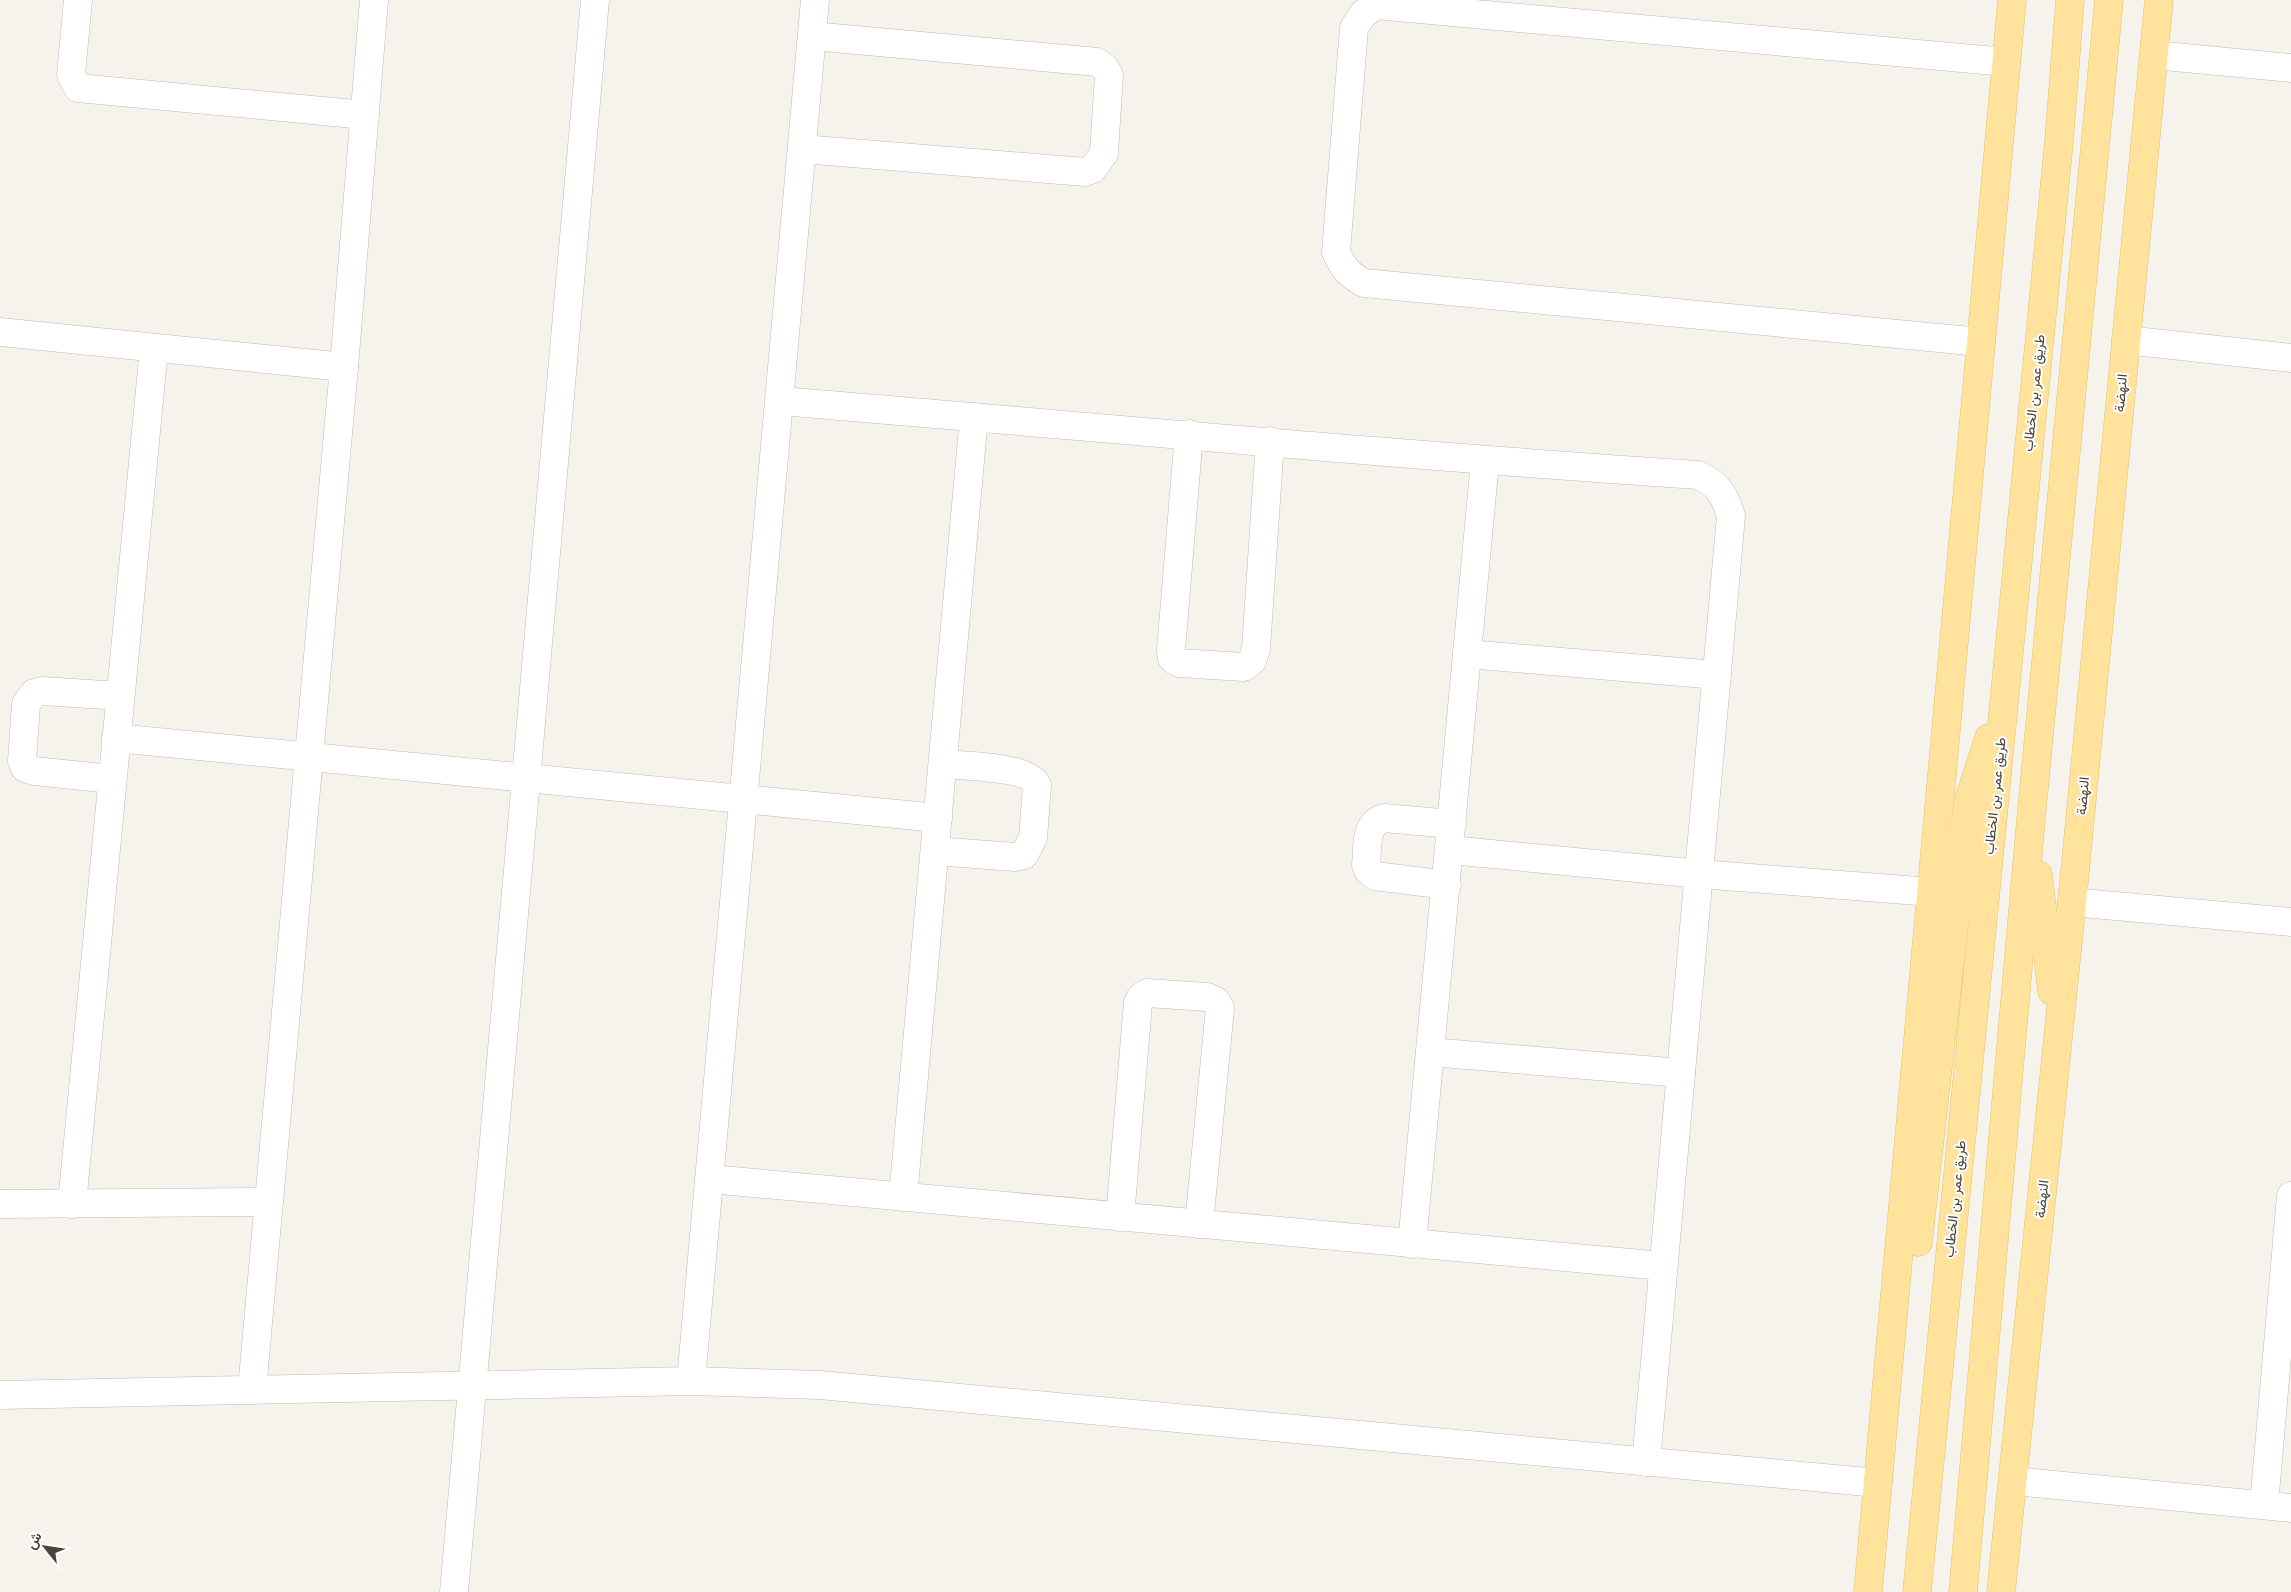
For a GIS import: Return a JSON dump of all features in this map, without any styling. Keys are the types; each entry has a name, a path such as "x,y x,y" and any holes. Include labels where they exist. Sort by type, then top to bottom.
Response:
{"main road":[{"path":"1868,1592 2012,0"},
{"path":"2056,0 2059,141"},
{"name":"طريق عمر بن الخطاب","path":"1917,1592 2059,141 2070,0"},
{"path":"1963,1592 2031,819 2109,0"},
{"name":"النهضة","path":"2001,1592 2014,1481 2072,902 2159,0"},
{"path":"1886,1399 1912,1294 1968,803 2006,684"},
{"path":"2031,819 2058,1037"}],"street":[{"path":"78,0 71,75 78,88 364,116"},
{"path":"252,1390 344,367 374,0"},
{"path":"454,1592 595,0"},
{"path":"692,1381 815,0"},
{"path":"1981,342 1364,283 1351,276 1342,267 1336,252 1354,28 1363,14 1376,5 2006,62"},
{"path":"802,149 1086,172 1093,169 1104,153 1109,75 1105,68 1097,62 812,36"},
{"path":"2154,55 2291,68"},
{"path":"0,332 344,367"},
{"path":"2126,340 2291,358"},
{"path":"72,1204 154,348"},
{"path":"780,402 1189,434 1485,461 1698,475 1713,483 1726,499 1731,516 1646,1462"},
{"path":"903,1197 974,417"},
{"path":"1189,434 1171,650 1172,658 1180,663 1244,667 1252,661 1256,649 1270,441"},
{"path":"1412,1244 1447,885 1485,461"},
{"path":"1467,654 1717,675"},
{"path":"112,780 34,771 25,768 22,761 26,704 34,694 42,691 120,696"},
{"path":"116,738 938,818"},
{"path":"935,851 1015,857 1024,855 1034,838 1037,786 1034,779 1019,772 943,764"},
{"path":"1447,885 1375,876 1368,870 1366,864 1370,827 1375,820 1384,818 1451,837 1700,874 1931,892"},
{"path":"2072,902 2291,922"},
{"path":"1120,1217 1138,1003 1141,997 1147,993 1207,997 1216,1001 1220,1008 1199,1224"},
{"path":"1430,1052 1681,1073"},
{"path":"710,1179 1663,1266"},
{"path":"2264,1505 2286,1314 2291,1196"},
{"path":"0,1204 269,1202"},
{"path":"0,1395 692,1381 820,1385 1878,1483"},
{"path":"2014,1481 2291,1508"}]}
